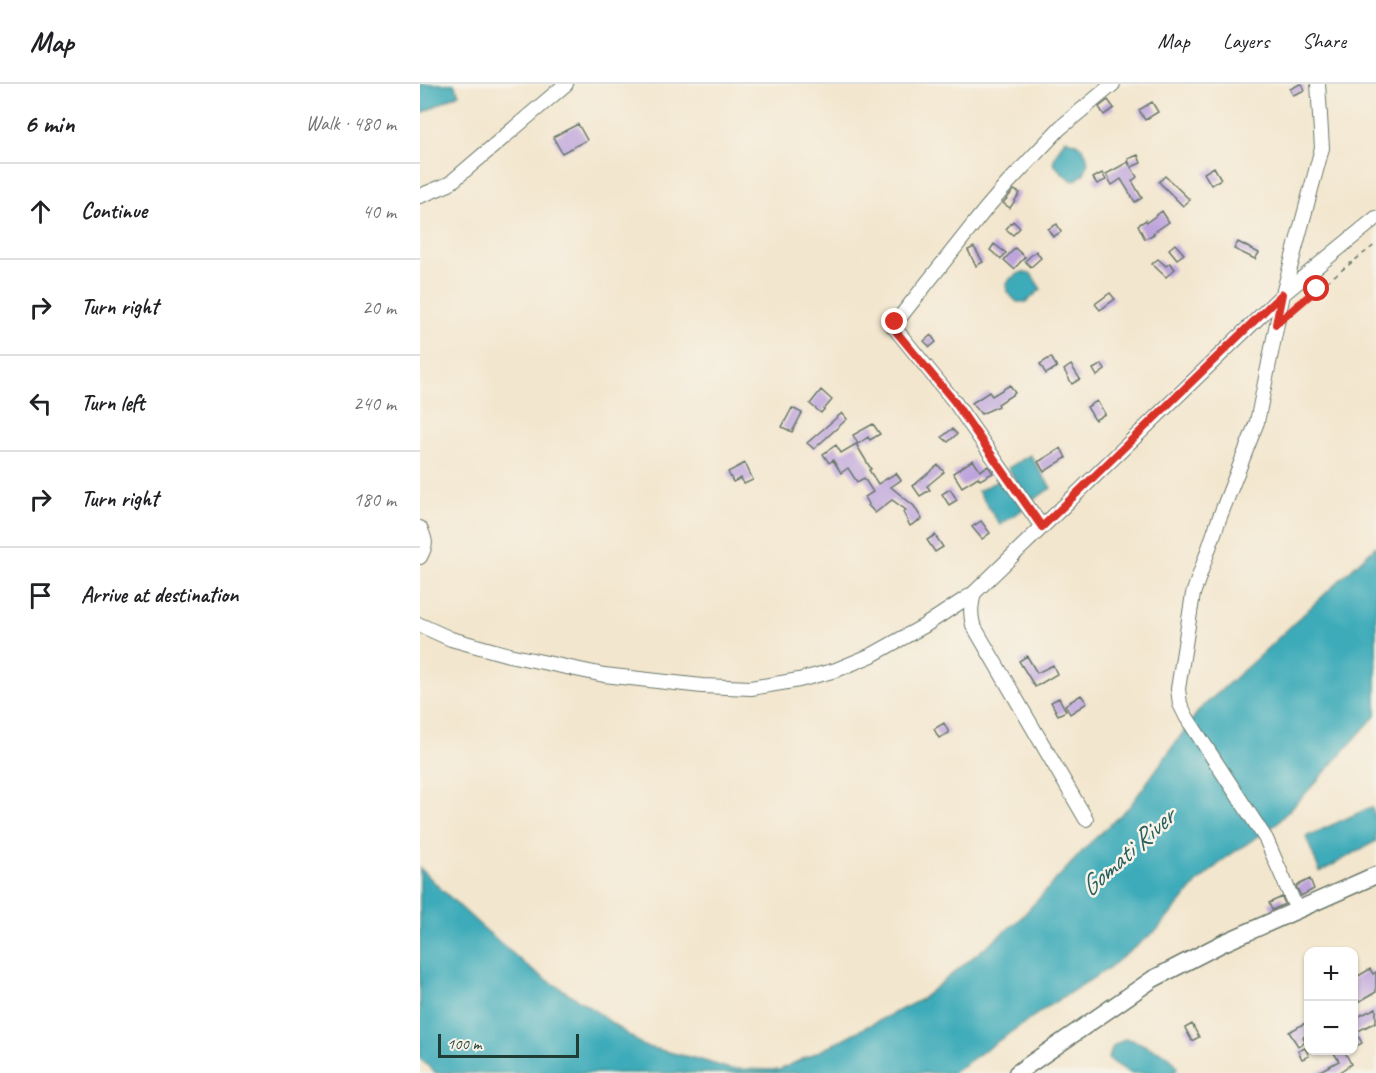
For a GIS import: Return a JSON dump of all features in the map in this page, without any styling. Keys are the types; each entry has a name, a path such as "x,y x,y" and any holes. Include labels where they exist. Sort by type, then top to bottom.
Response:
{"main road":[{"path":"1017,1073 1153,979 1221,944 1376,875"}],"street":[{"path":"420,196 448,184 566,84"},
{"path":"1042,527 954,401 892,326 1008,183 1060,128 1113,84"},
{"path":"1298,910 1266,839 1187,718 1180,704 1178,689 1193,594 1257,422 1282,294 1322,148 1318,84"},
{"path":"420,626 451,639 499,652 604,675 702,686 751,688 799,680 854,663 924,626 974,593 1282,294 1376,218"},
{"path":"420,528 426,544 420,557"},
{"path":"974,593 970,607 974,625 1086,819"}],"path":[{"path":"1292,310 1376,244"}],"water":[{"path":"420,84 454,84 459,94 420,114"},
{"path":"1065,139 1079,145 1086,154 1086,170 1073,181 1053,163"},
{"path":"1022,272 1031,274 1041,289 1026,302 1017,302 1007,292 1006,284"},
{"path":"1030,455 1051,488 1030,502 1008,468"},
{"path":"1003,478 1023,509 1000,525 978,491"},
{"name":"Gomati River","path":"1376,546 1376,715 1274,826 1228,856 1198,882 1158,929 1106,970 1050,1005 952,1073 436,1073 420,1059 420,868 533,971 587,1005 644,1046 730,1069 779,1070 920,1000 1020,919 1089,844 1130,806 1200,709"},
{"path":"1371,807 1376,817 1376,841 1320,872 1306,837"},
{"path":"1125,1039 1167,1055 1177,1067 1175,1073 1130,1073 1108,1059 1113,1046"}],"building":[{"path":"1300,84 1305,90 1293,95 1290,89"},
{"path":"1108,100 1114,108 1104,115 1099,107"},
{"path":"1152,102 1158,112 1145,120 1139,110"},
{"path":"578,124 587,140 562,153 553,137"},
{"path":"1138,155 1141,163 1131,167 1137,177 1132,181 1142,198 1135,202 1121,179 1112,185 1106,174 1128,162 1130,166 1128,159"},
{"path":"1214,167 1221,179 1211,185 1204,173"},
{"path":"1102,173 1106,180 1097,184 1093,178"},
{"path":"1165,176 1190,200 1183,206 1159,182"},
{"path":"1014,190 1020,193 1010,208 1003,203"},
{"path":"1162,211 1169,222 1145,239 1138,225 1146,220 1147,222"},
{"path":"1013,221 1020,228 1013,235 1006,229"},
{"path":"1057,224 1061,232 1053,237 1048,229"},
{"path":"1238,242 1259,253 1255,259 1234,249"},
{"path":"994,244 1006,253 1001,259 990,250"},
{"path":"1175,244 1184,254 1177,259 1169,249"},
{"path":"974,247 983,262 976,266 968,250"},
{"path":"1015,248 1025,257 1014,269 1004,260"},
{"path":"1036,251 1041,258 1031,267 1025,261"},
{"path":"1158,259 1166,266 1170,263 1175,269 1166,277 1152,264"},
{"path":"1110,293 1115,299 1100,310 1095,304"},
{"path":"931,335 936,342 930,347 924,341"},
{"path":"1051,357 1057,367 1046,374 1040,364"},
{"path":"1102,364 1105,370 1097,376 1093,369"},
{"path":"1071,365 1080,379 1072,384 1064,370"},
{"path":"1010,385 1015,393 998,404 999,406 981,414 972,403 989,392 992,396"},
{"path":"821,390 832,400 821,413 810,404"},
{"path":"1097,401 1105,414 1095,420 1087,407"},
{"path":"792,408 802,413 792,432 782,427"},
{"path":"842,413 847,419 814,449 807,443"},
{"path":"873,424 880,434 870,440 868,437 858,444 853,435"},
{"path":"952,429 957,434 948,442 942,437"},
{"path":"856,444 878,484 896,473 901,480 891,487 914,506 922,519 910,526 903,512 906,510 892,500 875,513 865,497 873,492 864,478 857,482 848,468 841,473 833,460 829,463 823,454 836,445 841,453"},
{"path":"1061,448 1066,458 1044,472 1038,462"},
{"path":"973,460 980,471 988,466 993,473 980,480 978,477 962,487 953,473"},
{"path":"745,463 753,480 744,484 741,478 733,482 728,472"},
{"path":"938,465 944,472 927,486 930,490 920,496 913,486"},
{"path":"950,489 957,500 949,505 942,494"},
{"path":"981,521 990,533 982,539 972,527"},
{"path":"935,535 943,547 935,552 927,540"},
{"path":"1027,656 1037,673 1053,665 1057,674 1035,687 1019,661"},
{"path":"1081,695 1087,703 1070,714 1065,705"},
{"path":"1059,698 1066,711 1058,715 1051,702"},
{"path":"944,723 949,733 939,738 934,729"},
{"path":"1310,879 1314,889 1301,896 1296,886"},
{"path":"1282,897 1285,904 1272,910 1269,903"},
{"path":"1370,969 1373,974 1376,972 1376,992 1358,1002 1358,1001 1358,976"},
{"path":"1376,1008 1376,1022 1358,1031 1358,1017"},
{"path":"1192,1024 1199,1037 1192,1041 1185,1028"},
{"path":"1304,1024 1304,1043 1298,1046 1289,1032"},
{"path":"1304,1048 1304,1055 1309,1056 1302,1059 1298,1051"},
{"path":"1335,1055 1346,1055 1351,1064 1338,1073 1316,1073 1339,1061"}],"route":[{"path":"895,322 892,326 894,329 954,401 1042,527 1282,294 1276,324 1317,289"}]}
